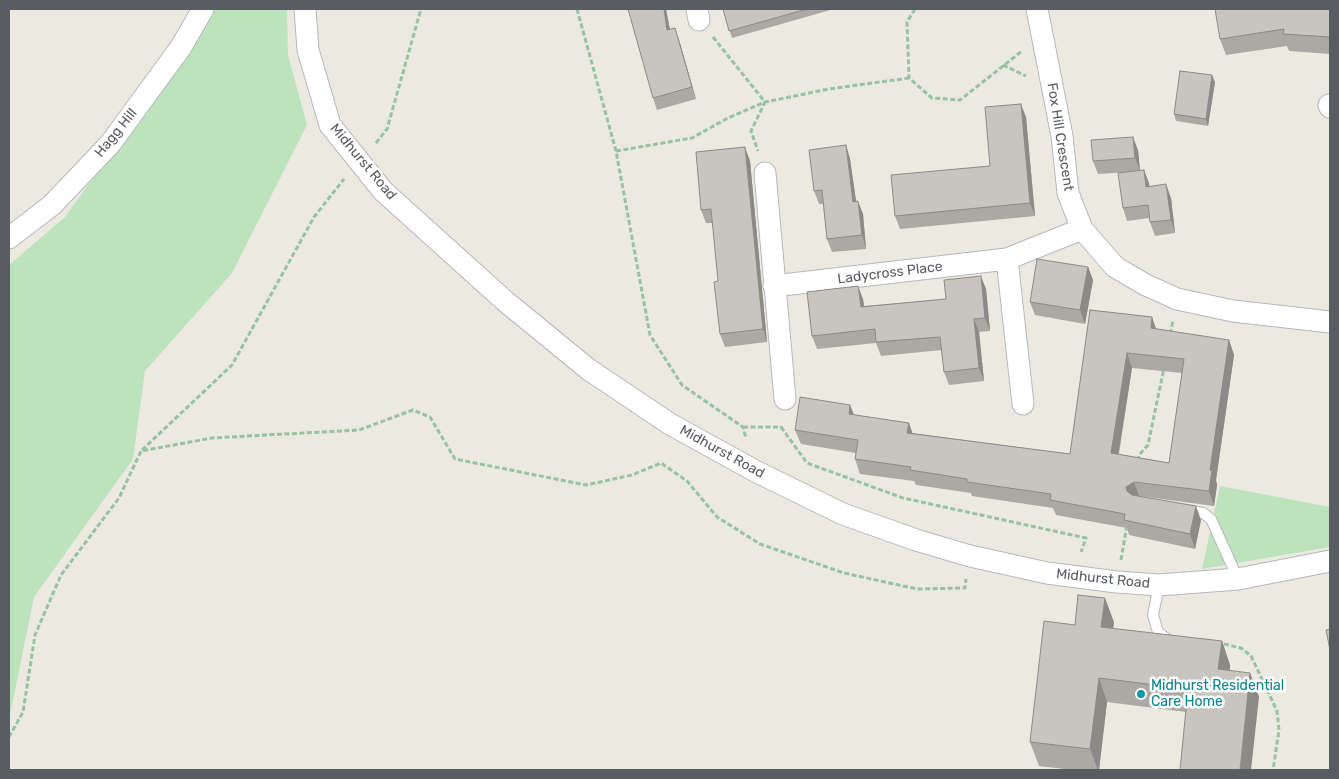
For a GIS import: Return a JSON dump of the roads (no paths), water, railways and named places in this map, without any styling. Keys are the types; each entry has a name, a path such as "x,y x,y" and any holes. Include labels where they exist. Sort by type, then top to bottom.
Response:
{"street":[{"name":"Hagg Hill","path":"9,238 52,205 110,144 181,47 203,9"},
{"name":"Midhurst Road","path":"305,9 308,50 330,125 390,197 506,301 588,370 670,424 757,472 843,514 916,540 970,556 1047,573 1159,585 1238,579 1330,561"},
{"name":"Fox Hill Crescent","path":"1038,9 1062,136 1068,193 1082,229 1115,267 1146,285 1178,299 1233,311 1330,322"},
{"path":"765,173 785,399"},
{"name":"Ladycross Place","path":"774,286 1007,259 1082,229"},
{"path":"1007,259 1023,404"}],"lane":[{"path":"1175,509 1203,513 1211,519 1238,579"},
{"path":"1159,585 1153,615 1158,632 1170,642 1179,643"}],"place":[{"name":"Midhurst Residential Care Home","path":"1141,694"}]}
